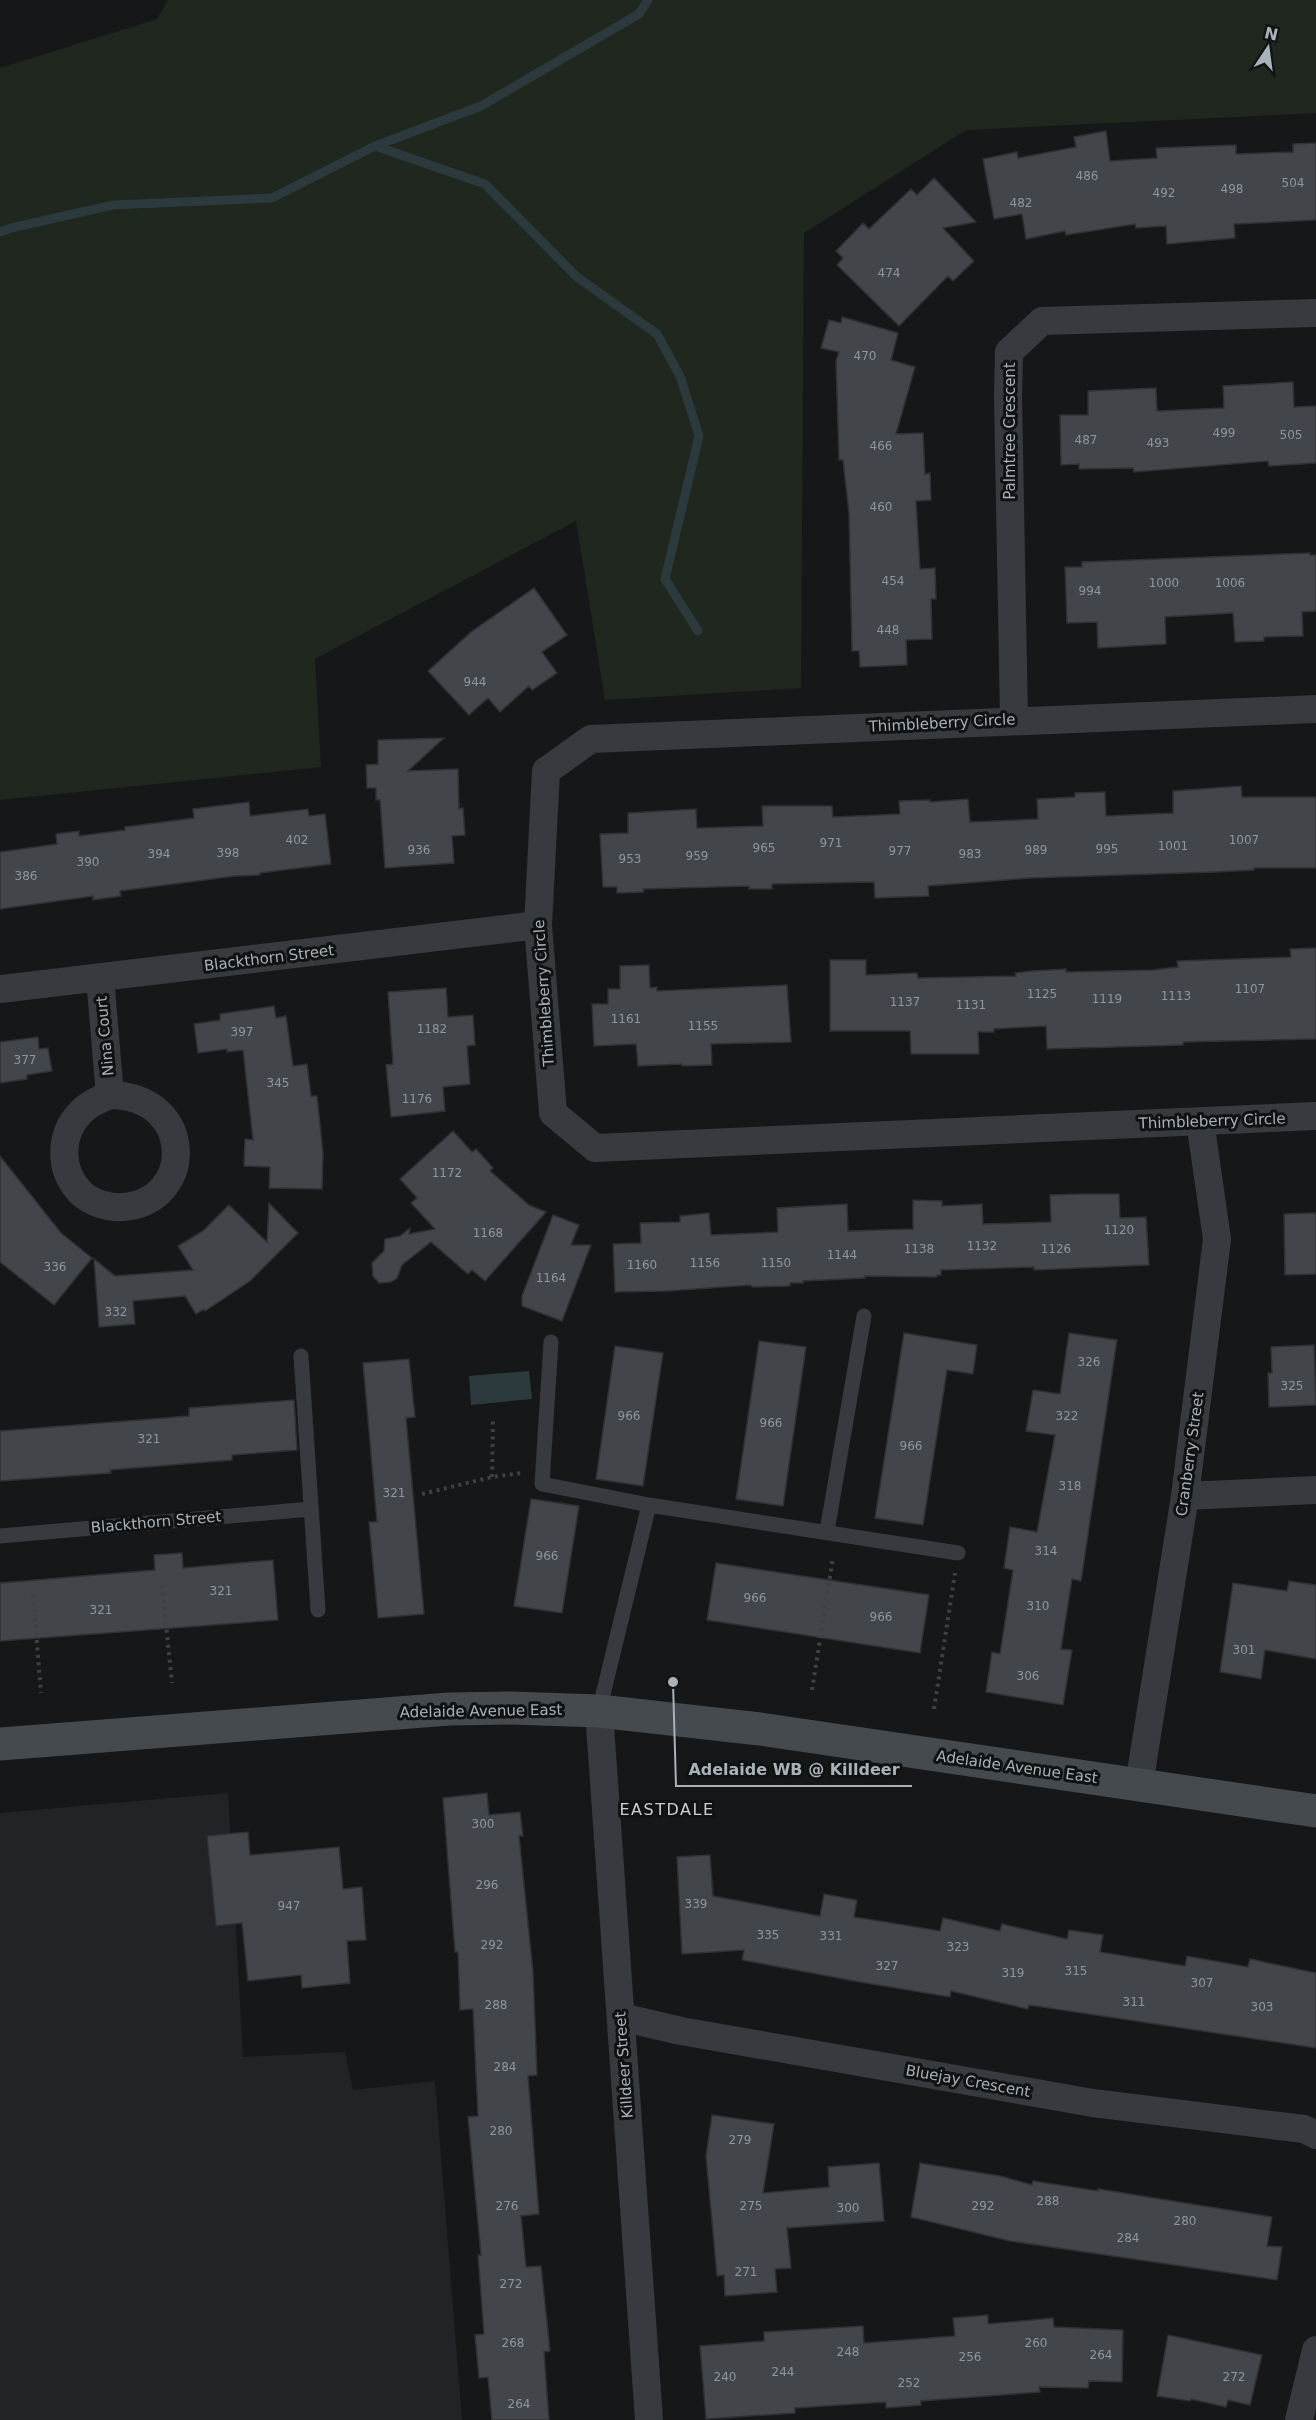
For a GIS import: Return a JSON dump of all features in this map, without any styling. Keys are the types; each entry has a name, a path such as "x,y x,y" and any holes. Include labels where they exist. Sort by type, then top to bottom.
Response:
{"main road":[{"name":"Adelaide Avenue East","path":"0,1744 449,1709 534,1708 599,1711 760,1729 1316,1811"}],"street":[{"name":"Palmtree Crescent","path":"1014,720 1009,352 1042,321 1316,312"},
{"name":"Thimbleberry Circle","path":"1316,709 591,739 546,771 538,926 553,1113 595,1148 1316,1116"},
{"name":"Blackthorn Street","path":"0,989 538,926"},
{"name":"Nina Court","path":"100,978 110,1095"},
{"name":"Cranberry Street","path":"1139,1785 1185,1496 1217,1239 1200,1121"},
{"path":"1185,1496 1316,1490"},
{"name":"Killdeer Street","path":"599,1711 649,2420"},
{"name":"Bluejay Crescent","path":"621,2017 681,2031 1093,2103 1304,2129 1316,2134"},
{"path":"1299,2420 1316,2350"}],"lane":[{"path":"832,1532 864,1316"},
{"path":"551,1342 542,1484 650,1505 958,1553"},
{"path":"301,1356 318,1610"},
{"path":"599,1711 650,1505"},
{"name":"Blackthorn Street","path":"0,1536 311,1509"}],"path":[{"path":"492,1477 493,1419"},
{"path":"422,1494 492,1477 543,1469"},
{"path":"812,1690 832,1532"},
{"path":"934,1709 958,1553"},
{"path":"162,1584 172,1683"},
{"path":"33,1595 41,1694"}],"shaded area":[{"path":"168,0 1316,0 1316,113 966,130 804,233 801,688 605,700 576,521 315,659 321,767 0,800 0,68 157,19"},
{"path":"529,1371 532,1399 471,1405 469,1376"},
{"path":"228,1793 243,2057 345,2052 353,2090 435,2081 462,2420 0,2420 0,1813"}],"building":[{"path":"1106,131 1110,161 1157,158 1156,148 1236,145 1236,154 1293,152 1293,144 1316,143 1316,220 1234,224 1235,238 1167,244 1166,226 1136,228 1135,224 1066,235 1065,231 1026,239 1022,214 994,219 983,159 1017,152 1018,158 1076,147 1074,137"},
{"path":"934,178 976,222 943,228 974,261 953,281 948,276 899,326 837,265 843,258 836,251 863,223 869,229 911,189 917,195"},
{"path":"842,317 898,333 891,360 915,367 896,434 923,433 925,474 930,473 931,500 916,501 920,569 935,568 936,599 931,599 932,639 906,640 907,665 860,667 859,651 852,651 849,513 843,460 839,460 836,361 839,352 821,348 829,320 841,323"},
{"path":"1293,382 1294,407 1316,406 1316,463 1269,466 1268,461 1134,472 1133,468 1079,469 1079,464 1061,465 1060,415 1088,415 1088,391 1156,388 1157,411 1224,408 1223,386"},
{"path":"1310,553 1310,555 1316,555 1316,611 1302,612 1303,636 1264,637 1264,641 1235,642 1233,613 1165,617 1166,644 1098,648 1097,622 1067,623 1065,567 1082,567 1082,562"},
{"path":"534,588 567,635 542,652 557,673 532,690 529,686 500,712 488,698 469,715 428,671 471,632"},
{"path":"444,738 408,771 458,769 459,809 463,808 465,835 452,836 454,863 385,868 380,800 376,800 376,788 367,788 366,765 378,764 378,740"},
{"path":"1241,786 1242,797 1316,797 1316,868 1254,868 1254,870 1216,872 1030,878 928,886 929,896 875,898 874,882 772,884 772,889 749,889 749,886 643,889 644,892 617,893 617,887 603,887 600,834 628,833 628,813 696,809 697,828 763,826 762,806 832,806 833,817 900,814 899,801 930,800 930,802 968,799 970,822 1038,819 1037,799 1075,797 1075,793 1105,792 1106,816 1173,813 1173,791"},
{"path":"249,802 250,816 308,809 309,816 325,814 331,864 260,873 260,875 235,876 120,891 121,896 93,900 93,896 0,909 0,852 57,844 56,834 79,831 79,836 125,830 125,827 194,818 193,809"},
{"path":"1316,948 1316,1039 1183,1042 1183,1045 1047,1049 1046,1026 978,1032 979,1054 911,1054 910,1031 830,1031 830,960 866,960 866,975 917,973 918,978 1016,976 1015,973 1066,969 1066,972 1153,970 1178,967 1177,961 1291,957 1290,949"},
{"path":"649,965 650,988 657,987 657,991 787,985 791,1042 711,1044 712,1065 682,1066 682,1064 638,1066 636,1044 594,1046 592,1004 608,1004 608,989 620,989 620,966"},
{"path":"446,988 448,1017 473,1015 475,1045 467,1046 470,1084 443,1087 445,1111 391,1117 386,1065 393,1064 388,992"},
{"path":"274,1006 276,1018 286,1016 293,1066 307,1064 311,1096 317,1096 323,1153 322,1189 269,1188 270,1167 244,1166 245,1139 253,1140 243,1050 227,1052 227,1049 198,1053 194,1024 220,1020 220,1014"},
{"path":"38,1037 39,1049 48,1048 52,1071 27,1075 27,1079 0,1083 0,1042"},
{"path":"453,1131 472,1152 476,1149 493,1168 490,1171 529,1205 546,1212 485,1281 472,1270 468,1274 431,1242 402,1265 397,1278 391,1282 379,1283 373,1276 372,1263 384,1251 385,1239 400,1236 410,1228 409,1234 435,1229 411,1203 417,1198 400,1179"},
{"path":"0,1156 61,1233 92,1258 54,1305 0,1262"},
{"path":"1119,1194 1120,1218 1146,1217 1149,1265 1034,1270 1034,1267 941,1270 941,1275 937,1277 865,1276 865,1278 803,1281 803,1283 790,1283 790,1286 752,1287 751,1285 615,1292 613,1244 641,1243 640,1223 680,1222 680,1216 709,1213 711,1235 778,1232 777,1208 847,1204 848,1231 913,1229 913,1200 942,1201 942,1206 982,1204 983,1224 1051,1222 1050,1195"},
{"path":"269,1203 298,1233 250,1281 205,1311 204,1309 196,1314 185,1296 133,1301 135,1324 99,1327 94,1259 115,1276 193,1270 178,1246 203,1231 229,1205 267,1242"},
{"path":"1316,1213 1316,1274 1285,1275 1284,1214"},
{"path":"553,1215 579,1225 571,1245 591,1245 562,1321 522,1306 522,1296"},
{"path":"904,1333 977,1345 973,1374 947,1370 923,1525 875,1518"},
{"path":"1069,1333 1117,1340 1081,1581 1072,1579 1061,1649 1072,1650 1063,1705 986,1692 992,1652 1000,1654 1013,1570 1004,1568 1010,1527 1037,1532 1055,1435 1026,1431 1033,1390 1060,1394"},
{"path":"759,1341 806,1347 783,1506 736,1499"},
{"path":"1314,1345 1316,1405 1269,1407 1268,1373 1272,1373 1271,1347"},
{"path":"615,1346 663,1353 643,1486 596,1479"},
{"path":"409,1359 415,1417 406,1418 424,1614 378,1618 369,1522 377,1522 363,1363"},
{"path":"294,1400 297,1450 232,1455 232,1460 110,1470 111,1473 0,1481 0,1431 189,1416 189,1408"},
{"path":"531,1499 579,1506 562,1613 514,1606"},
{"path":"182,1553 183,1568 273,1560 278,1620 0,1641 0,1583 155,1570 154,1555"},
{"path":"716,1563 929,1595 920,1653 707,1620"},
{"path":"1289,1581 1316,1585 1316,1659 1265,1650 1261,1679 1220,1672 1233,1583 1287,1591"},
{"path":"487,1793 489,1815 520,1812 523,1836 519,1836 533,1972 537,2075 528,2076 539,2214 521,2216 526,2267 541,2266 550,2351 544,2352 549,2420 492,2420 488,2377 479,2378 475,2335 484,2334 478,2255 481,2255 468,2117 478,2116 473,2009 460,2010 458,1952 455,1952 443,1798"},
{"path":"248,1832 250,1855 339,1847 343,1889 362,1887 366,1940 347,1941 350,1983 302,1988 301,1975 248,1981 242,1923 216,1926 207,1836"},
{"path":"710,1855 713,1896 820,1916 824,1894 857,1900 854,1917 940,1931 943,1918 1000,1931 1002,1924 1067,1939 1069,1930 1103,1935 1100,1952 1185,1966 1187,1956 1248,1967 1250,1959 1316,1973 1316,2048 1029,2005 1028,2009 951,1991 950,1997 860,1982 742,1960 744,1950 682,1954 677,1857"},
{"path":"712,2115 774,2124 763,2193 829,2187 828,2167 879,2163 884,2221 787,2228 791,2268 775,2269 777,2292 725,2296 724,2275 717,2276 706,2156"},
{"path":"920,2163 1000,2176 1032,2185 1033,2181 1098,2191 1098,2189 1272,2217 1267,2246 1282,2247 1277,2280 1010,2241 911,2217"},
{"path":"988,2315 988,2324 1053,2318 1054,2327 1123,2330 1122,2382 1089,2381 1088,2388 1039,2387 1040,2392 921,2401 921,2405 886,2408 886,2402 795,2408 795,2413 706,2419 700,2346 764,2341 764,2332 863,2326 864,2343 955,2336 953,2318"},
{"path":"1168,2335 1262,2355 1250,2405 1228,2400 1226,2407 1191,2399 1190,2401 1157,2396"}],"waterway":[{"path":"0,232 113,205 272,198 375,146 481,106 639,14 648,0"},
{"path":"375,146 485,184 577,277 657,334 680,376 699,436 665,579 698,631"}],"place":[{"name":"Adelaide WB @ Killdeer","path":"673,1682"}],"district":[{"name":"EASTDALE","path":"667,1809"}]}
